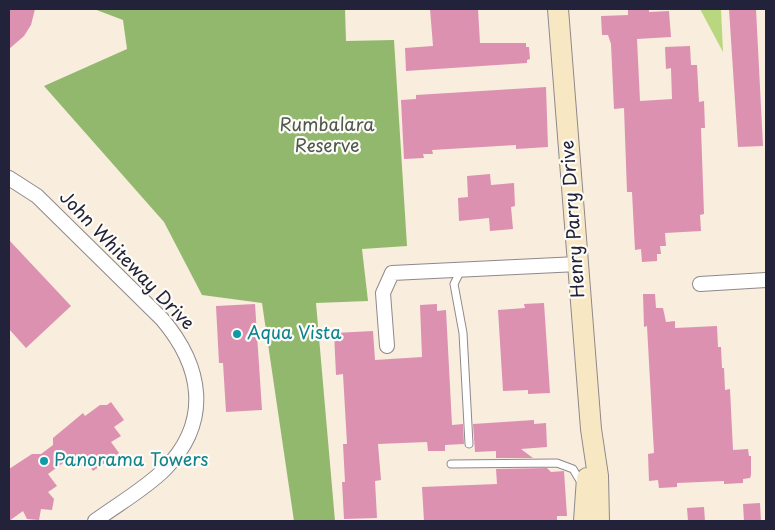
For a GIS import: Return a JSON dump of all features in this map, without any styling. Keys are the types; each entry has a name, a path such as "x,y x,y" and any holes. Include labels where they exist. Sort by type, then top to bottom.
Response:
{"main road":[{"name":"Henry Parry Drive","path":"558,9 591,429 598,476 599,521"},
{"name":"Henry Parry Drive","path":"584,521 591,429"}],"street":[{"name":"John Whiteway Drive","path":"9,178 37,196 162,319 178,338 190,360 195,385 196,409 191,432 181,450 164,469 95,521"},
{"path":"388,346 384,293 392,273 578,264"},
{"path":"700,284 766,280"}],"lane":[{"path":"461,270 454,284 463,333 469,444"},
{"path":"451,464 557,463 573,469 586,490"}],"green space":[{"name":"Rumbalara Reserve","path":"94,9 345,9 346,41 394,40 407,246 362,249 368,301 316,303 335,521 294,521 262,303 202,295 164,222 44,86 127,49 123,20"},
{"path":"700,9 721,9 723,52"}],"building":[{"path":"9,9 35,9 31,25 24,36 9,49"},
{"path":"430,9 478,9 480,43 526,43 526,47 529,47 530,59 527,60 527,63 406,71 405,48 433,46"},
{"path":"649,9 649,12 669,11 671,37 637,39 640,101 672,99 671,68 666,69 665,47 690,46 691,65 697,65 699,102 704,101 705,128 701,128 704,214 700,215 701,231 665,233 666,246 660,246 661,254 657,254 657,261 642,262 641,249 635,250 632,192 627,192 624,108 614,109 611,44 608,35 602,35 601,16 628,15 628,10"},
{"path":"729,9 756,9 763,146 738,147"},
{"path":"546,87 548,147 516,149 516,145 432,150 433,154 423,154 424,158 404,159 401,100 416,99 416,95"},
{"path":"490,174 491,185 514,183 515,206 511,207 513,229 490,231 489,218 459,221 458,198 468,197 467,176"},
{"path":"9,240 71,306 26,348 9,329"},
{"path":"643,294 655,294 656,308 663,308 666,322 675,321 675,328 717,326 718,347 721,347 722,368 724,368 725,390 730,389 733,450 748,449 749,456 751,456 751,475 750,478 743,479 743,483 724,484 724,481 677,483 677,487 659,488 658,480 649,481 648,454 654,453 647,326 644,327"},
{"path":"544,303 550,393 528,394 528,390 503,391 498,310 525,308 524,304"},
{"name":"Aqua Vista","path":"255,304 262,410 226,412 223,363 219,363 216,306"},
{"path":"437,304 437,311 446,310 452,425 463,424 464,444 445,445 445,451 428,451 427,442 378,444 381,480 375,481 377,518 344,519 342,482 345,482 343,444 347,444 343,374 336,375 334,333 373,331 375,360 422,357 420,305"},
{"name":"Panorama Towers","path":"111,402 124,420 114,427 121,436 111,442 119,453 93,471 87,462 78,468 70,458 48,474 57,486 48,492 54,499 52,510 41,509 39,520 27,519 23,511 9,521 9,469 32,454 41,454 53,445 53,438 83,413 85,416 100,405 107,405"},
{"path":"534,420 534,424 546,423 547,447 521,449 533,458 496,458 496,451 475,452 473,424"},
{"path":"547,468 551,472 564,471 567,516 557,516 557,521 424,521 422,487 497,484 496,469"},
{"path":"760,503 761,521 744,521 743,504"},
{"path":"704,507 705,521 688,521 687,508"}],"place":[{"name":"Aqua Vista","path":"237,334"},
{"name":"Panorama Towers","path":"44,461"}]}
